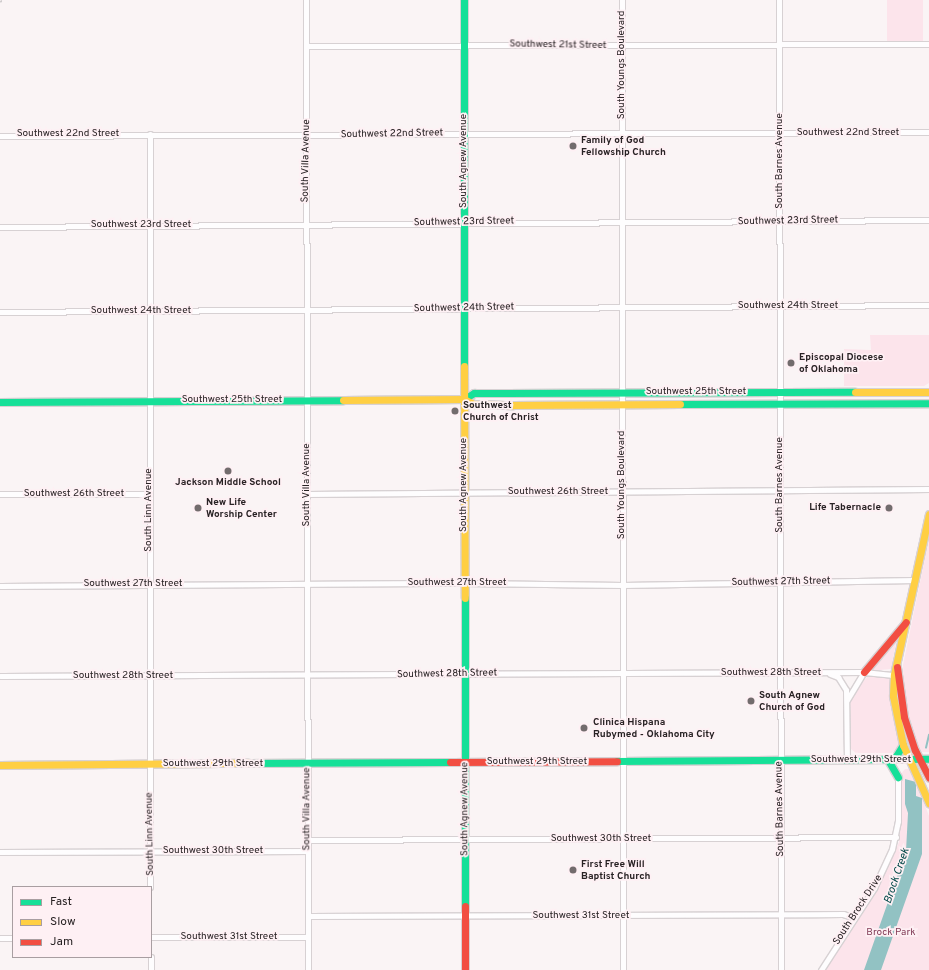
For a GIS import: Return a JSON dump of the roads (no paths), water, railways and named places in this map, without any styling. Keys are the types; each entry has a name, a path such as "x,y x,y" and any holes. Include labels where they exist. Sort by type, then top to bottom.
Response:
{"main road":[{"name":"South Agnew Avenue","path":"464,0 465,970"},
{"name":"Southwest 25th Street","path":"464,399 474,392 929,392"},
{"name":"Southwest 25th Street","path":"0,402 464,399 474,404 929,403"},
{"path":"929,514 897,667 894,675 894,711 903,745 908,760 929,803"},
{"path":"864,672 906,621"},
{"path":"897,667 904,717 920,760 929,778"},
{"path":"903,745 896,756 888,760 898,777 908,760"},
{"name":"Southwest 29th Street","path":"0,765 929,759"}],"street":[{"name":"South Villa Avenue","path":"306,0 306,311 308,400 308,676 306,840 308,970"},
{"name":"South Youngs Boulevard","path":"622,0 623,970"},
{"name":"South Barnes Avenue","path":"779,0 781,970"},
{"name":"Southwest 21st Street","path":"307,46 464,44 622,46 929,44"},
{"name":"Southwest 22nd Street","path":"0,136 150,134 307,135 464,133 622,134 929,132"},
{"name":"South Linn Avenue","path":"150,134 150,886"},
{"name":"Southwest 23rd Street","path":"0,227 306,225 464,222 929,220"},
{"name":"Southwest 24th Street","path":"0,312 150,310 306,311 464,308 929,305"},
{"name":"Southwest 26th Street","path":"307,494 464,492 781,492 929,489"},
{"name":"Southwest 26th Street","path":"0,494 149,494"},
{"name":"Southwest 27th Street","path":"0,586 464,583 623,585 915,580"},
{"name":"Southwest 28th Street","path":"0,676 308,676 464,673 864,672 894,675"},
{"path":"848,700 864,672"},
{"path":"827,673 838,677 846,690 848,700 847,760"},
{"name":"South Brock Drive","path":"821,970 852,917 884,869 896,837 898,777"},
{"name":"Southwest 30th Street","path":"306,840 896,837"},
{"name":"Southwest 30th Street","path":"0,852 307,851"},
{"name":"Southwest 31st Street","path":"308,916 843,914 852,917"},
{"name":"Southwest 31st Street","path":"152,937 307,936"},
{"path":"0,938 12,938"},
{"path":"151,958 151,970"}],"water":[{"name":"Brock Creek","path":"905,779 916,782 916,796 922,798 922,854 881,970 864,970 906,851 908,813 905,804"}],"waterway":[{"name":"Brock Creek","path":"926,748 929,735"}],"railway":[{"path":"0,2 4,0"}],"place":[{"name":"Family of God Fellowship Church","path":"573,146"},
{"name":"Episcopal Diocese of Oklahoma","path":"791,363"},
{"name":"Southwest Church of Christ","path":"455,411"},
{"name":"Jackson Middle School","path":"228,471"},
{"name":"New Life Worship Center","path":"198,508"},
{"name":"Life Tabernacle","path":"889,508"},
{"name":"South Agnew Church of God","path":"751,701"},
{"name":"Clinica Hispana Rubymed - Oklahoma City","path":"584,728"},
{"name":"First Free Will Baptist Church","path":"573,870"}],"park label":[{"name":"Brock Park","path":"891,933"}]}
